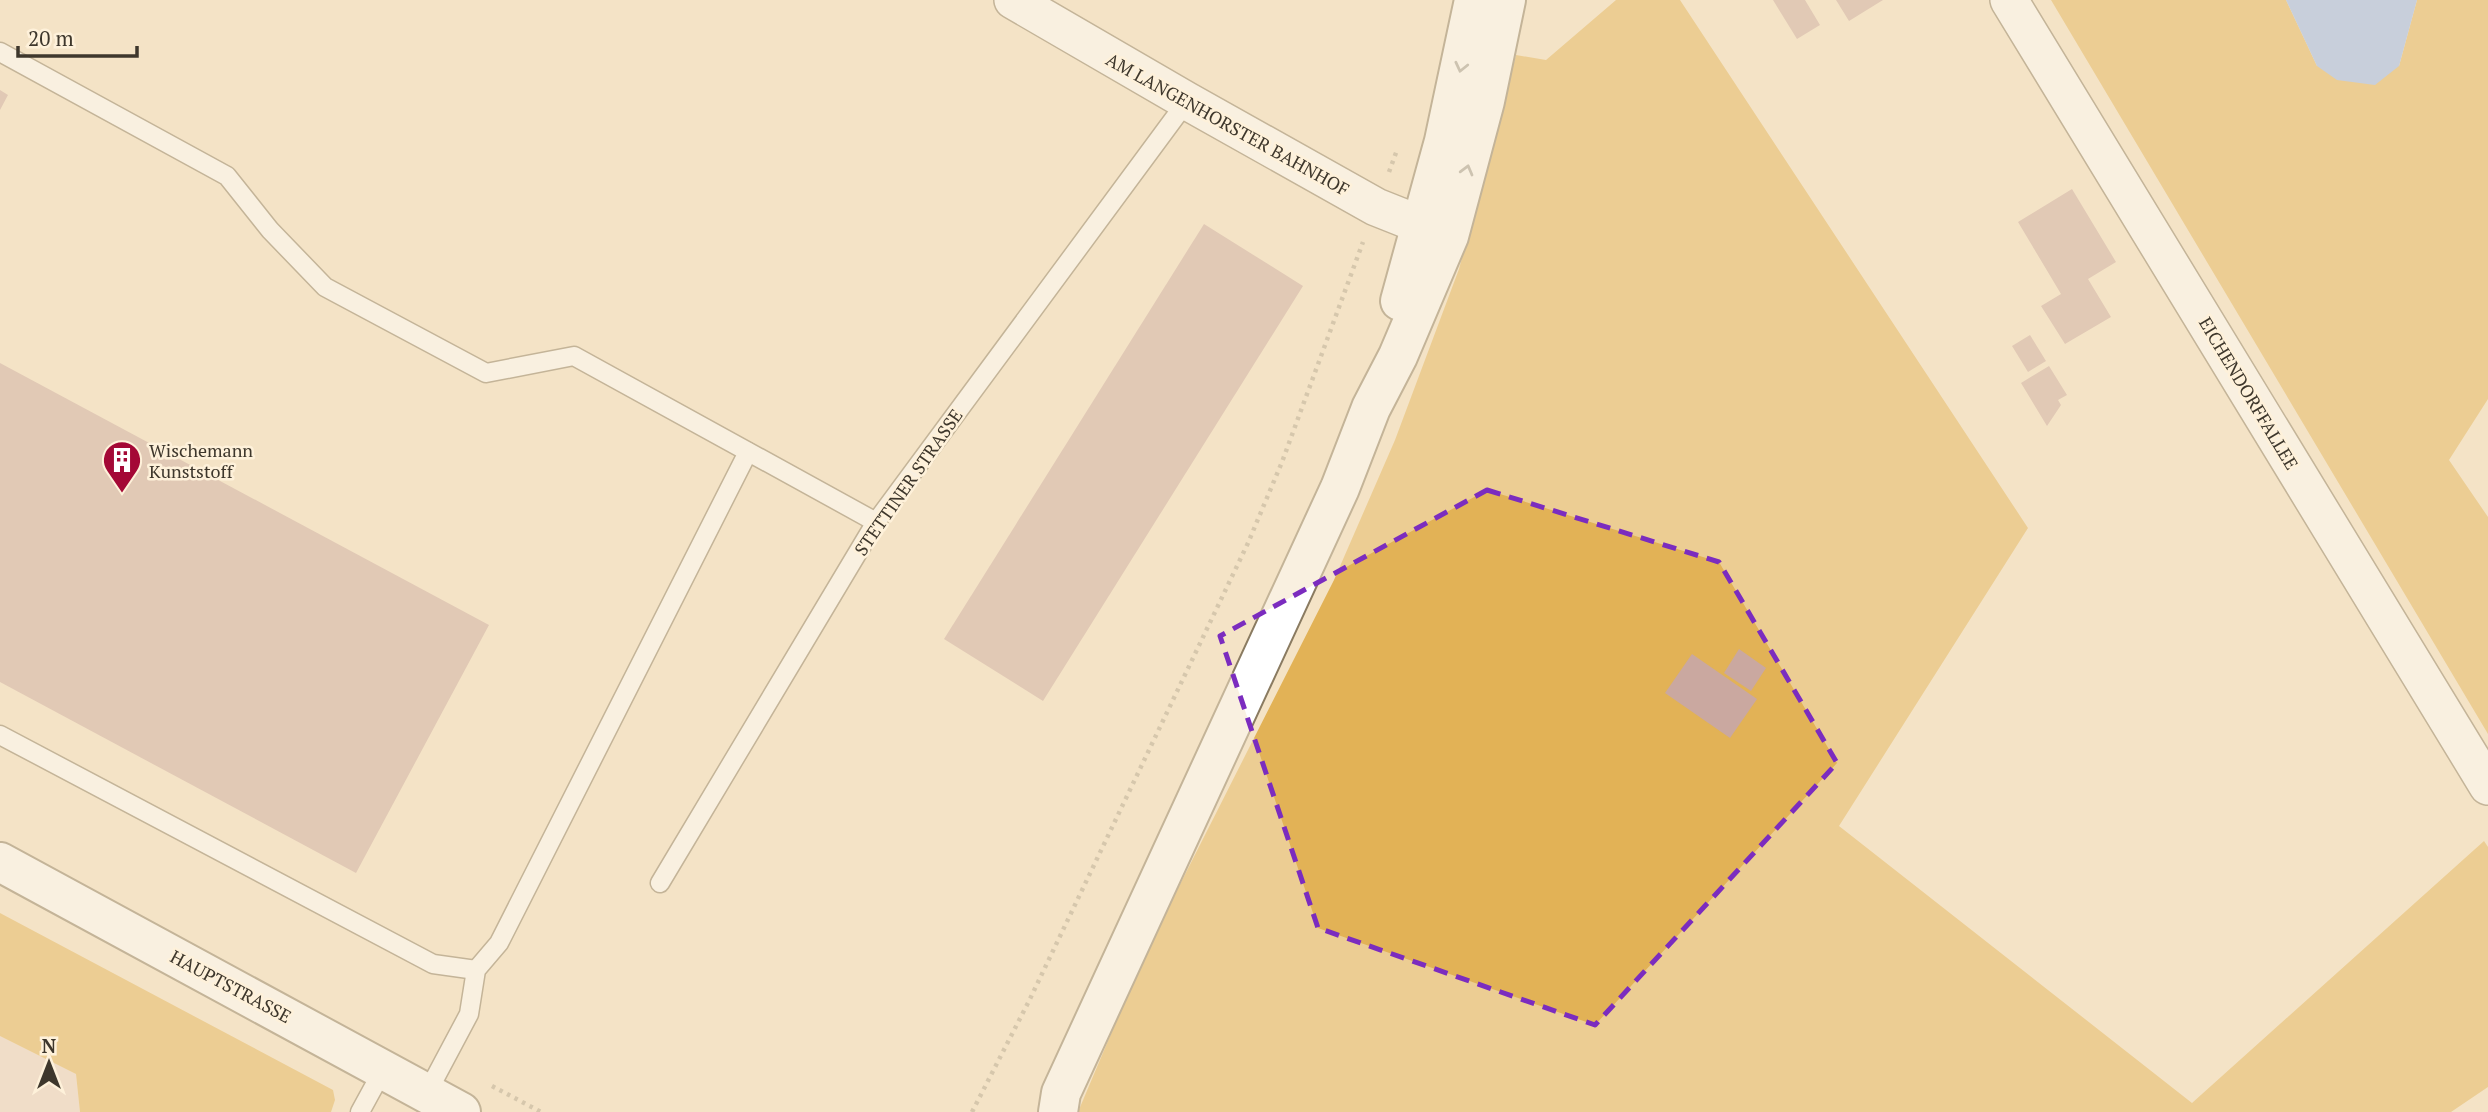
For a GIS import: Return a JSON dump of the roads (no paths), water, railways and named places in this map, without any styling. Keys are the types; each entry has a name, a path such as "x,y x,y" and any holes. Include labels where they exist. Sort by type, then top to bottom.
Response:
{"street":[{"name":"AM LANGENHORSTER BAHNHOF","path":"1013,0 1376,206 1435,230"},
{"path":"1435,230 1444,141 1474,0"},
{"path":"1055,1106 1340,488 1371,408 1398,356 1435,230 1485,101 1506,0"},
{"name":"EICHENDORFFALLEE","path":"2009,0 2488,786"},
{"name":"HAUPTSTRASSE","path":"0,862 461,1112"}],"lane":[{"path":"0,52 227,176 270,230 325,287 486,373 574,356 876,522"},
{"name":"STETTINER STRASSE","path":"660,883 876,522 1187,101"},
{"path":"427,1093 469,1014 476,970 499,943 748,452"},
{"path":"0,735 433,964 476,970"},
{"path":"360,1112 384,1068"}],"water":[{"path":"2286,0 2417,0 2399,66 2375,85 2337,80 2317,66"}],"place":[{"name":"Wischemann Kunststoff","path":"122,494"}]}
